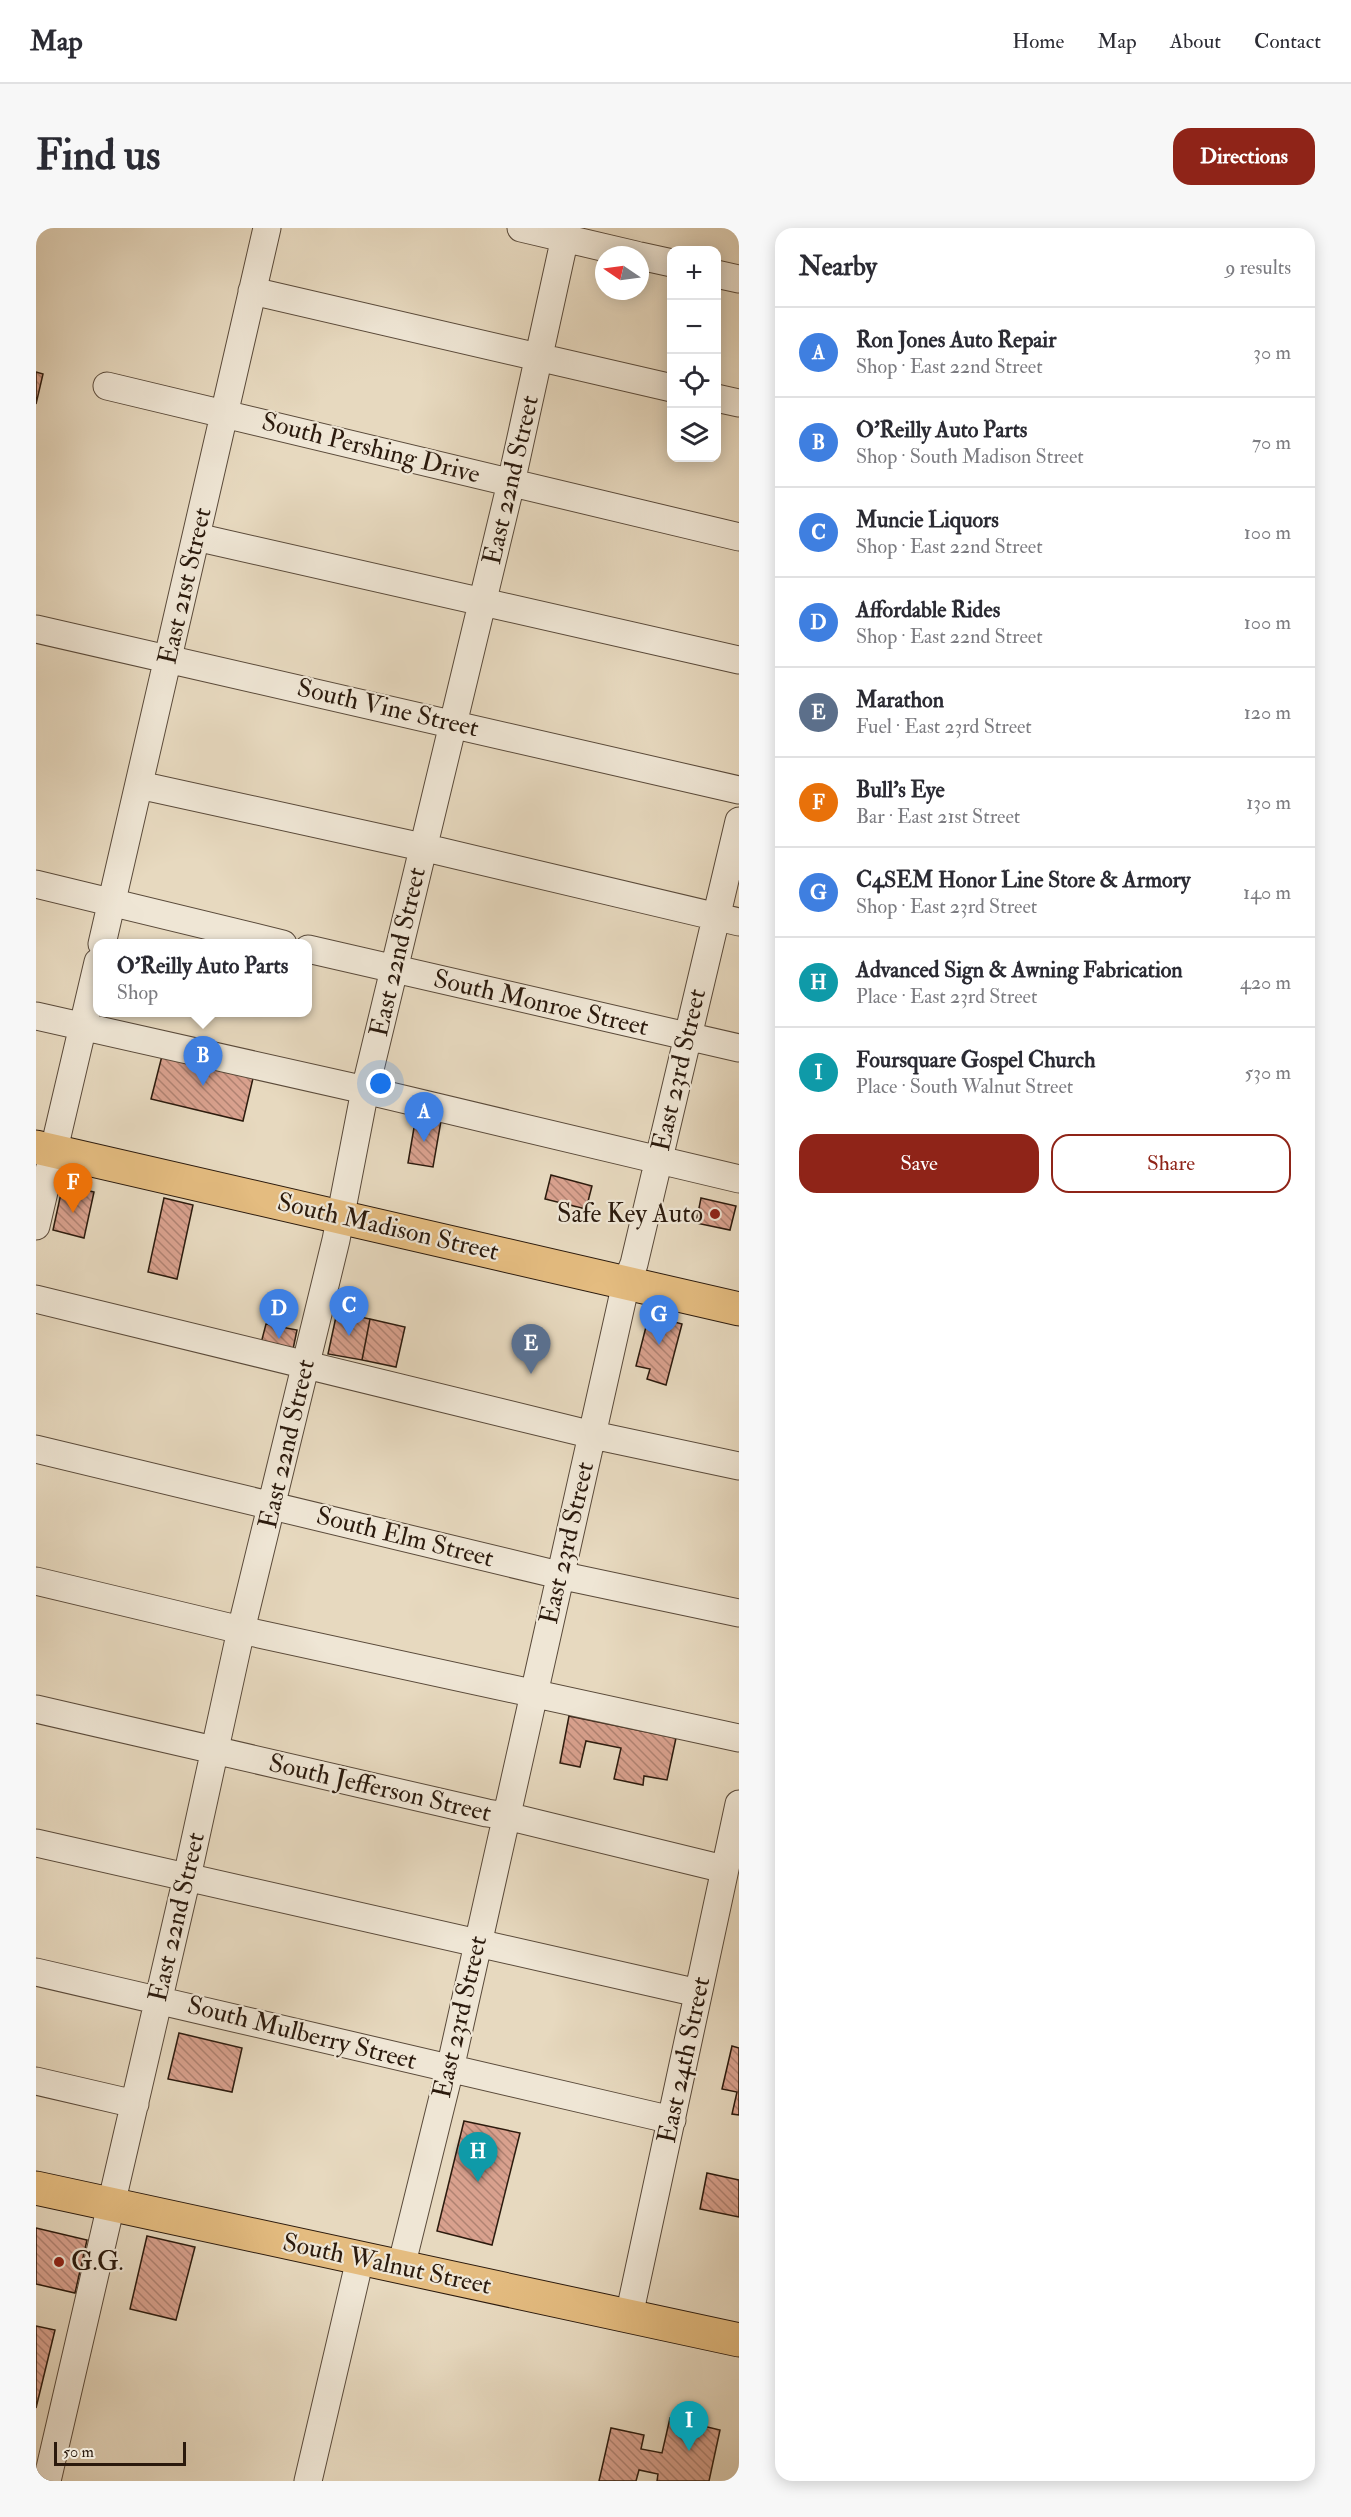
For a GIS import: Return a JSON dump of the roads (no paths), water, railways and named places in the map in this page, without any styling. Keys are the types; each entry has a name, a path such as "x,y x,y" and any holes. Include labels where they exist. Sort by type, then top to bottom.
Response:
{"main road":[{"name":"South Madison Street","path":"45,1149 739,1309"},
{"name":"South Walnut Street","path":"36,2188 739,2340"}],"street":[{"name":"East 21st Street","path":"103,939 267,228"},
{"path":"521,228 566,233 607,246"},
{"name":"East 22nd Street","path":"48,2481 187,1877 241,1630 273,1504 340,1216 365,1090 512,483 566,233"},
{"path":"649,258 667,262"},
{"path":"721,275 739,279"},
{"path":"252,291 667,387"},
{"name":"South Pershing Drive","path":"107,386 224,412 739,537"},
{"path":"721,399 739,403"},
{"path":"196,537 739,660"},
{"name":"South Vine Street","path":"36,628 739,790"},
{"path":"139,785 422,847 727,920"},
{"name":"East 23rd Street","path":"402,2267 450,2069 626,1283 634,1264 687,1036 727,920 739,821"},
{"path":"36,884 262,939"},
{"name":"South Monroe Street","path":"312,950 739,1048"},
{"path":"36,1226 45,1149 83,1027 93,984"},
{"path":"36,1016 365,1090 739,1179"},
{"path":"36,1299 593,1435 739,1467"},
{"name":"South Elm Street","path":"36,1449 273,1504 559,1575 739,1613"},
{"path":"36,1581 241,1630 739,1738"},
{"name":"South Jefferson Street","path":"36,1709 507,1816 724,1869"},
{"name":"East 24th Street","path":"629,2316 724,1869 738,1816"},
{"path":"36,1843 698,1994"},
{"name":"South Mulberry Street","path":"36,1972 158,1998 672,2120"},
{"path":"36,2081 135,2103"},
{"path":"308,2481 360,2259"}],"place":[{"name":"O'Reilly Auto Parts","path":"203,1086"},
{"name":"Ron Jones Auto Repair","path":"424,1142"},
{"name":"Bull's Eye","path":"73,1213"},
{"name":"Safe Key Auto","path":"715,1214"},
{"name":"Muncie Liquors","path":"349,1336"},
{"name":"Affordable Rides","path":"279,1339"},
{"name":"C4SEM Honor Line Store & Armory","path":"659,1345"},
{"name":"Marathon","path":"531,1374"},
{"name":"Advanced Sign & Awning Fabrication","path":"478,2182"},
{"name":"G.G.","path":"59,2262"},
{"name":"Foursquare Gospel Church","path":"689,2451"}]}
